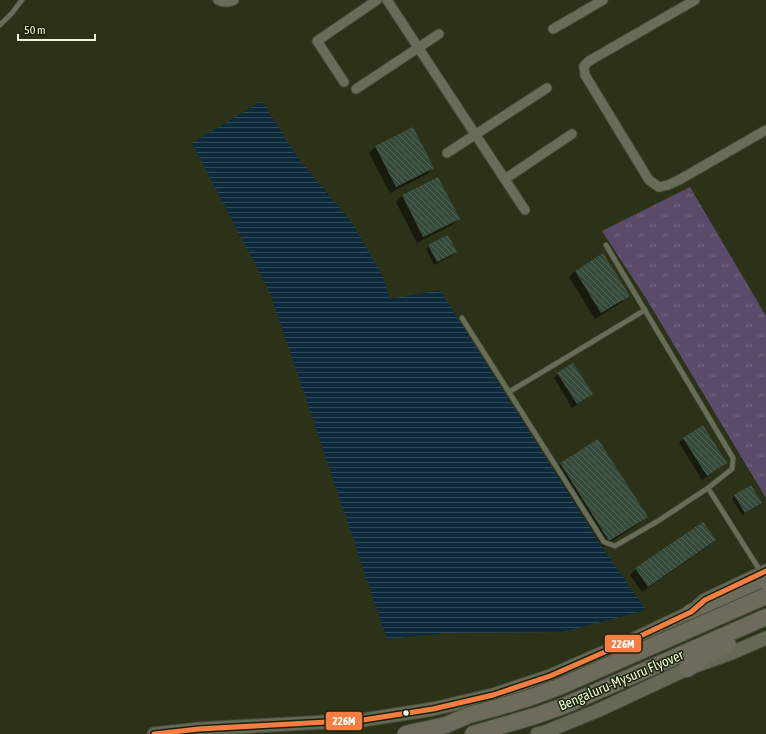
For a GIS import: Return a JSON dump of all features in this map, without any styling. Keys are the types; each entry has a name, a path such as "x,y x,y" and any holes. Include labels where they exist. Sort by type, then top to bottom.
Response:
{"highway":[{"path":"691,612 712,608 764,576"},
{"name":"Bengaluru-Mysuru Flyover","path":"405,734 446,725 469,715 559,687 766,596"},
{"name":"Bengaluru-Mysuru Flyover","path":"473,734 529,718 566,705 766,617"},
{"path":"687,669 703,657 766,628"}],"street":[{"path":"218,0 223,2 231,2 234,0"},
{"path":"344,82 317,41 377,0"},
{"path":"387,0 525,210"},
{"path":"553,28 603,0"},
{"path":"695,0 590,60 584,66 585,75 650,180 658,187 668,185 679,180 766,130"},
{"path":"356,89 439,34"},
{"path":"448,153 547,88"},
{"path":"505,179 572,134"},
{"path":"154,734 199,729 363,720 433,709 493,695 550,676 691,612"},
{"path":"541,733 599,710 687,669 729,654 766,638"},
{"path":"408,713 414,734"}],"lane":[{"path":"0,24 12,13 22,0"},
{"path":"462,318 604,542 615,546 658,521 708,488 732,469 733,458 606,245"},
{"path":"509,392 645,310"},
{"path":"708,488 764,576"}],"green space":[{"path":"690,187 766,316 766,498 647,300 602,231"}],"water":[{"path":"262,101 298,158 353,224 383,277 390,299 440,290 600,544 646,610 563,632 447,633 387,639 270,293 192,143"}],"building":[{"path":"413,127 434,168 396,187 375,146"},
{"path":"438,177 460,219 423,237 402,195"},
{"path":"448,235 457,252 437,262 428,245"},
{"path":"603,253 630,296 601,313 575,271"},
{"path":"573,363 593,394 577,404 557,373"},
{"path":"703,425 727,463 707,476 683,438"},
{"path":"598,439 648,517 609,541 560,463"},
{"path":"751,485 762,503 745,513 734,495"},
{"path":"703,522 716,540 648,587 635,568"}],"transit line":[{"name":"226M","path":"154,734 199,729 363,720 433,709 493,695 550,676 632,640 691,612 705,600 766,571"}]}
